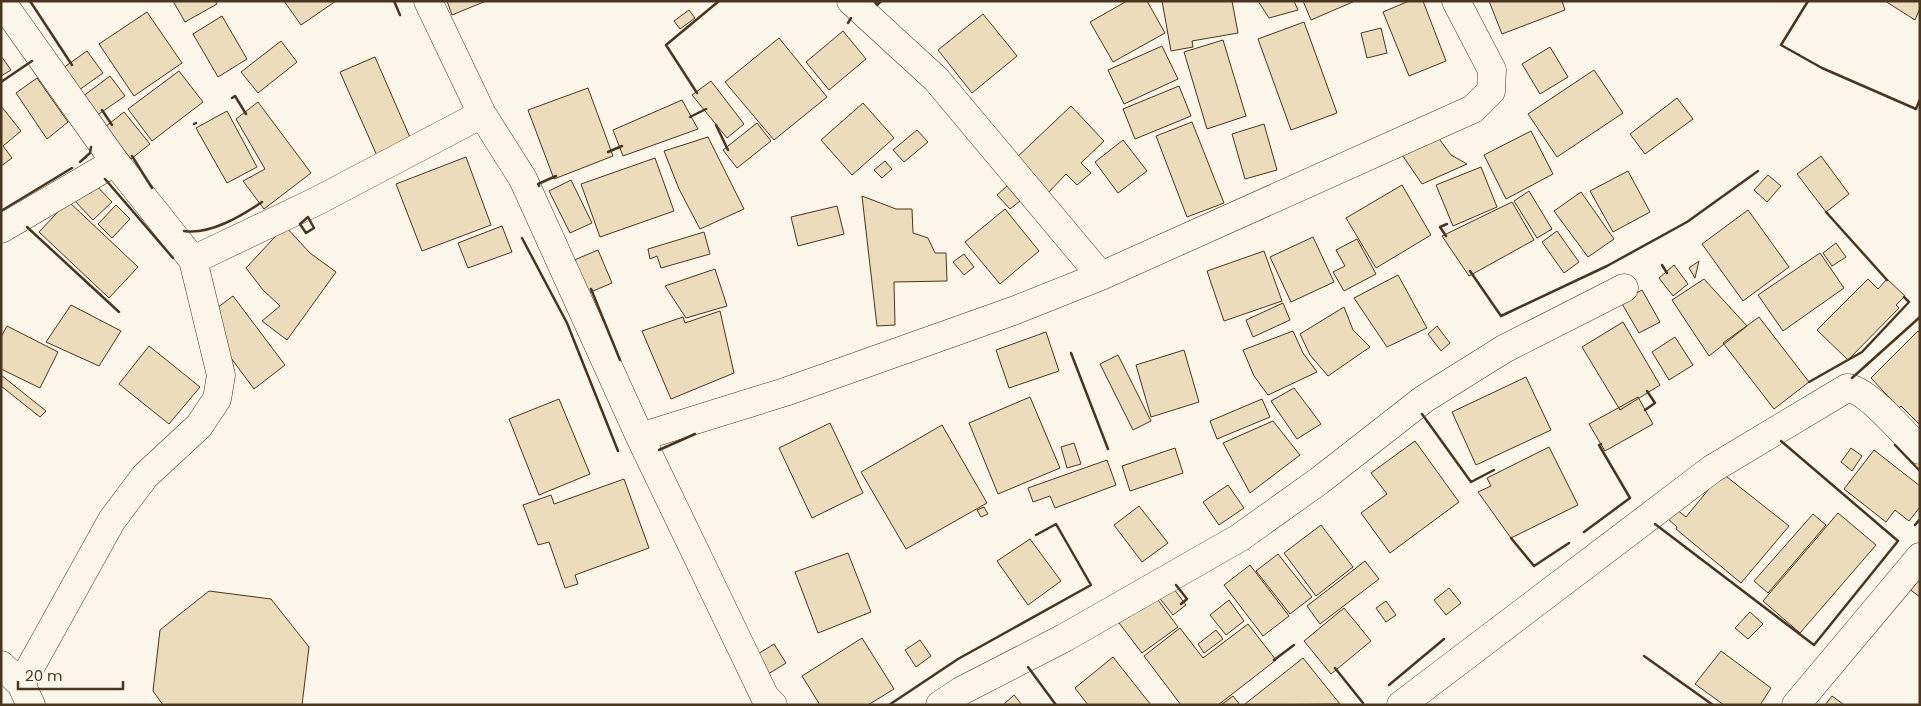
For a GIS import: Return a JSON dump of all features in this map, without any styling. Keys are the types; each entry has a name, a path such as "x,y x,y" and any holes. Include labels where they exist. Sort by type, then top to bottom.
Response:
{"street":[{"path":"1,1 115,162 193,260 221,375 217,399 199,426 145,476 112,520 26,694 1,665"},
{"path":"428,1 482,114 523,179 640,437 765,697 773,705"},
{"path":"852,1 936,79 1101,276"},
{"path":"640,437 785,392 1013,311 1101,276 1473,108 1491,91 1492,70 1456,1"},
{"path":"193,260 317,201 482,114"},
{"path":"1,229 115,162"},
{"path":"940,705 961,691 1064,638 1239,538 1319,481 1424,399 1504,349 1624,288"},
{"path":"1401,705 1712,469 1846,388 1853,388 1864,395 1920,450"},
{"path":"1796,705 1920,556"}],"building":[{"path":"173,1 215,1 217,4 185,22"},
{"path":"284,1 336,1 301,25"},
{"path":"447,1 486,1 452,15"},
{"path":"1127,1 1147,1 1165,33 1113,62 1090,22"},
{"path":"1162,1 1232,1 1238,33 1192,41 1193,47 1171,51"},
{"path":"1258,1 1294,1 1298,10 1269,18"},
{"path":"1303,1 1355,1 1311,20"},
{"path":"1409,1 1423,1 1446,61 1409,76 1383,12"},
{"path":"1489,1 1562,1 1565,10 1502,34"},
{"path":"1885,1 1920,1 1920,8 1915,20"},
{"path":"689,10 695,18 680,29 674,21"},
{"path":"147,12 182,63 134,96 99,44"},
{"path":"983,14 1017,56 972,93 938,50"},
{"path":"222,16 247,59 218,77 193,34"},
{"path":"1304,22 1337,113 1291,130 1258,39"},
{"path":"1381,28 1387,53 1367,58 1361,33"},
{"path":"843,31 866,59 829,90 806,62"},
{"path":"779,38 827,97 774,140 725,82"},
{"path":"1223,40 1246,116 1207,129 1184,52"},
{"path":"281,41 297,62 258,93 241,72"},
{"path":"1162,46 1178,79 1124,104 1108,70"},
{"path":"1550,47 1568,77 1540,94 1522,64"},
{"path":"87,51 103,73 79,90 63,68"},
{"path":"1,56 11,70 1,76"},
{"path":"375,57 412,142 378,158 340,72"},
{"path":"1594,70 1623,113 1557,157 1528,114"},
{"path":"179,71 203,102 152,141 128,109"},
{"path":"110,76 125,96 96,116 82,97"},
{"path":"37,78 68,122 47,139 16,93"},
{"path":"711,81 744,124 727,138 692,95"},
{"path":"1179,86 1191,116 1135,139 1123,109"},
{"path":"588,88 613,156 554,179 528,110"},
{"path":"1677,98 1693,119 1645,154 1630,134"},
{"path":"682,100 698,129 623,156 613,130"},
{"path":"258,102 311,173 264,209 243,181 265,169 236,119"},
{"path":"863,103 894,138 852,175 821,140"},
{"path":"1,106 21,131 3,146 12,158 1,166"},
{"path":"1071,106 1104,141 1081,163 1091,173 1077,185 1066,174 1046,195 1013,161"},
{"path":"227,111 257,167 227,183 196,128"},
{"path":"124,112 150,144 131,159 105,127"},
{"path":"1192,122 1224,203 1187,217 1156,136"},
{"path":"757,123 771,141 737,168 723,150"},
{"path":"1264,124 1277,170 1245,179 1232,134"},
{"path":"1432,129 1451,155 1467,164 1422,184 1396,146"},
{"path":"917,130 928,142 904,162 893,150"},
{"path":"1531,131 1553,174 1506,199 1484,155"},
{"path":"708,137 744,209 700,229 679,189 664,151"},
{"path":"1123,140 1147,171 1118,193 1095,162"},
{"path":"1821,156 1849,194 1826,212 1797,174"},
{"path":"466,157 491,225 422,251 396,184"},
{"path":"655,158 674,211 600,237 581,184"},
{"path":"885,161 892,169 882,178 874,170"},
{"path":"1481,167 1497,207 1453,226 1436,185"},
{"path":"1628,171 1650,212 1613,232 1590,191"},
{"path":"1768,175 1781,186 1767,202 1754,190"},
{"path":"90,179 112,202 93,220 71,197"},
{"path":"571,180 592,223 570,233 549,191"},
{"path":"1402,185 1431,235 1376,268 1346,218"},
{"path":"1007,186 1020,201 1010,209 997,195"},
{"path":"1529,191 1552,229 1537,238 1514,201"},
{"path":"1581,192 1614,239 1588,257 1554,211"},
{"path":"862,196 896,209 912,209 913,233 928,238 935,253 946,253 947,281 894,282 895,325 877,326"},
{"path":"68,201 138,267 109,298 39,232"},
{"path":"1512,202 1534,240 1469,276 1442,236"},
{"path":"116,205 130,219 112,238 98,224"},
{"path":"837,206 844,234 798,246 791,217"},
{"path":"1005,209 1039,251 1000,284 965,242"},
{"path":"1748,210 1789,267 1743,301 1702,244"},
{"path":"285,226 310,253 336,272 287,340 262,321 280,306 263,290 246,268"},
{"path":"502,226 512,252 468,268 458,243"},
{"path":"1557,231 1579,262 1564,273 1542,242"},
{"path":"704,232 710,254 661,268 657,256 650,259 648,249"},
{"path":"1313,237 1334,282 1291,302 1270,257"},
{"path":"1357,239 1376,274 1344,291 1333,272 1345,266 1336,250"},
{"path":"1836,243 1846,257 1832,266 1823,253"},
{"path":"598,250 612,283 586,294 572,261"},
{"path":"1264,251 1282,301 1224,321 1207,271"},
{"path":"1820,253 1844,288 1783,331 1758,295"},
{"path":"964,254 974,267 964,275 953,262"},
{"path":"1699,261 1695,278 1689,268"},
{"path":"1674,265 1688,284 1673,296 1659,278"},
{"path":"715,269 727,306 686,318 665,286"},
{"path":"1398,275 1427,328 1387,347 1354,298"},
{"path":"1704,279 1747,326 1709,356 1672,300"},
{"path":"1868,279 1878,289 1887,279 1905,296 1896,305 1899,308 1848,360 1817,330"},
{"path":"1642,290 1660,322 1639,333 1621,302"},
{"path":"233,296 285,365 254,389 202,319"},
{"path":"1283,303 1290,320 1253,337 1246,320"},
{"path":"71,305 121,331 99,366 46,342"},
{"path":"1344,307 1353,330 1370,347 1328,376 1310,355 1300,334"},
{"path":"720,311 734,373 671,399 642,331 683,317 685,323"},
{"path":"1759,317 1809,382 1774,409 1723,343"},
{"path":"1623,322 1660,385 1620,410 1582,347"},
{"path":"7,326 58,352 40,388 1,369 1,337"},
{"path":"1437,326 1450,343 1441,351 1428,334"},
{"path":"1293,331 1303,353 1317,372 1268,395 1254,376 1243,350"},
{"path":"1918,331 1920,332 1920,425 1901,406 1899,408 1871,378"},
{"path":"1046,332 1059,371 1009,388 996,350"},
{"path":"1675,337 1693,365 1669,380 1652,352"},
{"path":"149,346 200,387 169,424 119,384"},
{"path":"1184,350 1199,402 1151,417 1136,365"},
{"path":"1118,355 1151,421 1133,430 1100,364"},
{"path":"1,375 46,411 40,417 1,386"},
{"path":"1526,377 1551,430 1476,465 1452,412"},
{"path":"1294,388 1321,424 1297,439 1271,401"},
{"path":"1030,397 1060,468 998,494 969,423"},
{"path":"1638,397 1653,424 1605,451 1589,424"},
{"path":"559,399 590,474 539,495 509,419"},
{"path":"1262,399 1270,417 1217,439 1210,421"},
{"path":"1273,421 1300,455 1250,493 1223,443"},
{"path":"830,423 863,493 812,518 779,448"},
{"path":"942,425 987,503 906,549 861,472"},
{"path":"1415,441 1459,502 1390,553 1361,513 1387,494 1371,473"},
{"path":"1074,443 1081,464 1067,468 1061,447"},
{"path":"1549,447 1578,505 1511,538 1478,492 1491,486 1487,478"},
{"path":"1175,448 1183,473 1130,491 1122,466"},
{"path":"1851,448 1862,456 1852,471 1841,462"},
{"path":"1874,450 1920,486 1920,507 1909,521 1895,510 1886,522 1844,489"},
{"path":"1107,460 1116,485 1055,508 1050,496 1033,502 1028,488"},
{"path":"1722,473 1789,526 1741,583 1676,529 1677,527 1668,519 1676,509 1686,517"},
{"path":"624,479 649,548 575,575 578,584 565,588 549,542 538,545 523,505 551,495 554,504"},
{"path":"1228,485 1244,508 1219,525 1203,502"},
{"path":"1139,506 1168,543 1142,562 1114,525"},
{"path":"984,507 988,514 981,517 977,510"},
{"path":"1838,513 1876,545 1800,633 1763,601"},
{"path":"1813,514 1826,525 1768,593 1754,581"},
{"path":"1321,525 1353,567 1316,596 1284,553"},
{"path":"1030,539 1061,581 1028,605 997,561"},
{"path":"848,553 871,612 818,633 795,572"},
{"path":"1278,554 1312,597 1290,614 1256,571"},
{"path":"1365,561 1379,579 1320,624 1307,606"},
{"path":"1250,565 1289,616 1263,636 1224,585"},
{"path":"1920,574 1920,597 1908,588"},
{"path":"1171,585 1186,605 1173,615 1157,595"},
{"path":"1449,588 1461,603 1446,615 1434,600"},
{"path":"209,591 271,599 309,647 302,705 163,705 153,691 160,630"},
{"path":"1155,596 1178,627 1142,653 1119,623"},
{"path":"1229,600 1244,621 1226,635 1210,615"},
{"path":"1386,601 1396,615 1386,622 1376,608"},
{"path":"1344,608 1371,641 1331,674 1304,641"},
{"path":"1750,612 1763,624 1748,639 1735,628"},
{"path":"1248,624 1276,660 1218,705 1181,705 1144,656 1180,628 1203,658"},
{"path":"1216,630 1223,639 1204,653 1198,644"},
{"path":"862,638 894,689 868,705 820,705 802,676"},
{"path":"920,640 931,656 916,667 905,650"},
{"path":"774,644 786,663 765,676 753,657"},
{"path":"1721,651 1771,688 1760,705 1724,705 1695,684"},
{"path":"1113,657 1151,705 1088,705 1075,688"},
{"path":"1303,658 1340,704 1245,704"},
{"path":"1014,695 1022,705 1003,705"},
{"path":"1233,696 1240,705 1221,705"},
{"path":"1832,696 1843,704 1825,705"}],"wall":[{"path":"30,1 72,65"},
{"path":"394,1 400,15"},
{"path":"697,93 666,45 719,1"},
{"path":"875,1 877,5 881,1"},
{"path":"1808,1 1781,45 1822,68 1916,109 1920,99"},
{"path":"848,23 851,18"},
{"path":"1,82 32,61"},
{"path":"232,98 235,96 246,114"},
{"path":"690,117 706,109"},
{"path":"102,110 112,125"},
{"path":"716,125 728,150"},
{"path":"608,152 622,146"},
{"path":"80,162 90,153 91,147"},
{"path":"132,156 152,188"},
{"path":"1,211 72,168"},
{"path":"1470,271 1501,316 1607,266 1687,222 1758,171"},
{"path":"539,186 538,184 556,176"},
{"path":"105,179 173,258"},
{"path":"184,231 204,230 215,227 245,213 262,202"},
{"path":"1826,212 1887,280"},
{"path":"308,217 314,228 306,233 300,224 308,217"},
{"path":"1446,236 1440,227 1447,224"},
{"path":"27,227 119,312"},
{"path":"522,238 567,323 618,451"},
{"path":"1662,265 1667,273"},
{"path":"591,289 620,360"},
{"path":"1809,382 1862,352 1909,302 1904,297"},
{"path":"1852,378 1920,317"},
{"path":"1071,353 1108,449"},
{"path":"1645,410 1655,403 1647,391"},
{"path":"1422,414 1471,482 1494,470"},
{"path":"659,450 695,434"},
{"path":"1655,524 1814,645 1898,541 1781,441"},
{"path":"1584,532 1630,498 1599,445 1601,444"},
{"path":"1895,445 1920,471"},
{"path":"1915,525 1920,519"},
{"path":"889,705 958,659 1091,585 1056,524 1036,535"},
{"path":"1511,538 1534,566 1569,543"},
{"path":"1176,585 1187,599 1181,604"},
{"path":"1389,685 1444,639"},
{"path":"1274,660 1294,645"},
{"path":"1644,656 1713,705"},
{"path":"1028,667 1056,705"},
{"path":"1335,668 1363,703"}]}
